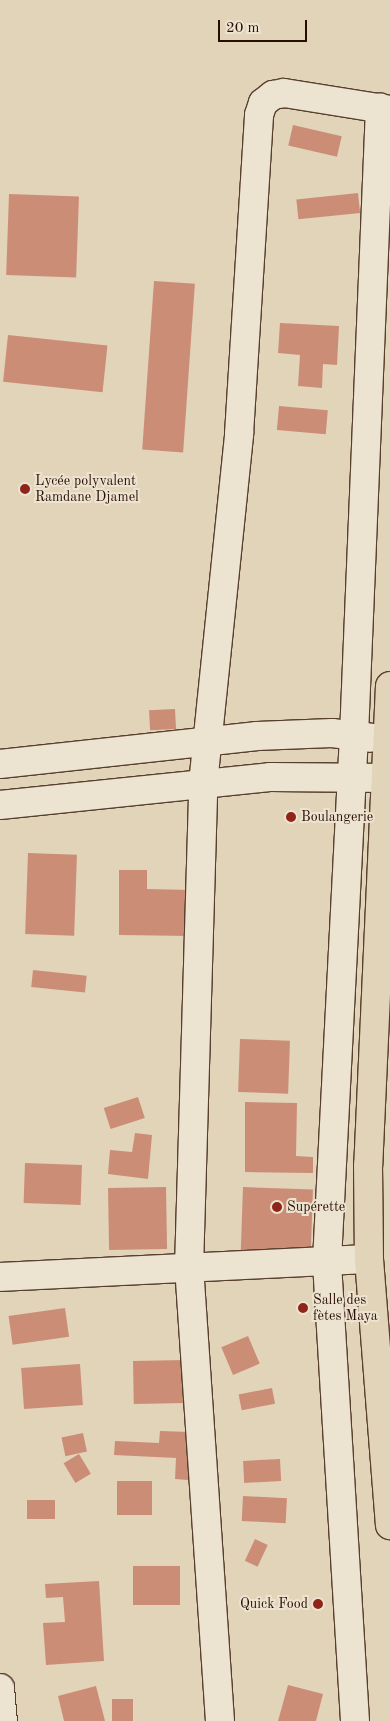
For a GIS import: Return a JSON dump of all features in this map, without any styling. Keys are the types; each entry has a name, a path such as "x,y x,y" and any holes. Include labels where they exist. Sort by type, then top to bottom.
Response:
{"main road":[{"path":"390,686 388,778 368,1165 369,1259 390,1525"}],"street":[{"path":"220,1721 189,1268 203,784 239,434 259,115 264,103 273,95 284,93 385,109 326,1261 355,1721"},
{"path":"0,764 206,742 332,733 388,740"},
{"path":"0,805 270,777 388,778"},
{"path":"0,1277 369,1259"},
{"path":"0,1688 3,1721"}],"building":[{"path":"293,125 342,136 337,157 288,145"},
{"path":"358,193 360,213 298,219 296,199"},
{"path":"9,194 79,196 76,277 6,275"},
{"path":"154,281 195,284 183,452 142,450"},
{"path":"280,323 339,326 337,365 323,364 322,388 298,386 300,355 278,353"},
{"path":"8,335 107,345 103,392 3,382"},
{"path":"279,406 328,410 326,434 277,430"},
{"path":"175,709 176,729 150,730 149,710"},
{"path":"28,853 77,855 74,936 25,934"},
{"path":"119,870 147,870 147,889 191,890 191,936 119,935"},
{"path":"33,970 87,976 85,993 31,987"},
{"path":"240,1039 290,1041 288,1094 238,1092"},
{"path":"138,1097 145,1118 111,1129 104,1108"},
{"path":"245,1102 297,1103 296,1156 313,1157 313,1173 245,1172"},
{"path":"135,1133 152,1135 148,1179 108,1174 110,1150 132,1152"},
{"path":"25,1163 82,1165 81,1205 24,1203"},
{"path":"166,1187 167,1249 109,1250 108,1188"},
{"name":"Supérette","path":"243,1187 313,1189 311,1252 241,1250"},
{"path":"65,1308 69,1337 13,1345 9,1316"},
{"path":"248,1336 260,1364 233,1375 221,1347"},
{"path":"185,1360 186,1403 134,1404 133,1361"},
{"path":"80,1364 83,1405 24,1409 21,1368"},
{"path":"272,1388 275,1404 242,1410 239,1394"},
{"path":"160,1431 190,1432 188,1480 175,1479 176,1458 114,1455 115,1441 159,1443"},
{"path":"83,1433 87,1452 65,1456 61,1438"},
{"path":"79,1454 91,1474 75,1483 64,1463"},
{"path":"280,1459 281,1481 244,1483 243,1461"},
{"path":"117,1481 152,1481 152,1515 117,1515"},
{"path":"243,1496 287,1498 286,1523 242,1521"},
{"path":"27,1500 55,1500 55,1519 27,1519"},
{"path":"255,1539 268,1545 258,1567 245,1561"},
{"path":"133,1566 180,1566 180,1605 133,1605"},
{"path":"99,1581 104,1661 46,1665 43,1623 65,1622 63,1597 46,1598 45,1584"},
{"path":"288,1685 323,1694 316,1721 278,1721"},
{"path":"96,1686 105,1721 64,1721 58,1696"},
{"path":"112,1699 133,1699 133,1721 112,1721"}],"place":[{"name":"Lycée polyvalent Ramdane Djamel","path":"25,489"},
{"name":"Boulangerie","path":"291,817"},
{"name":"Supérette","path":"277,1207"},
{"name":"Salle des fètes Maya","path":"303,1308"},
{"name":"Quick Food","path":"318,1604"}]}
